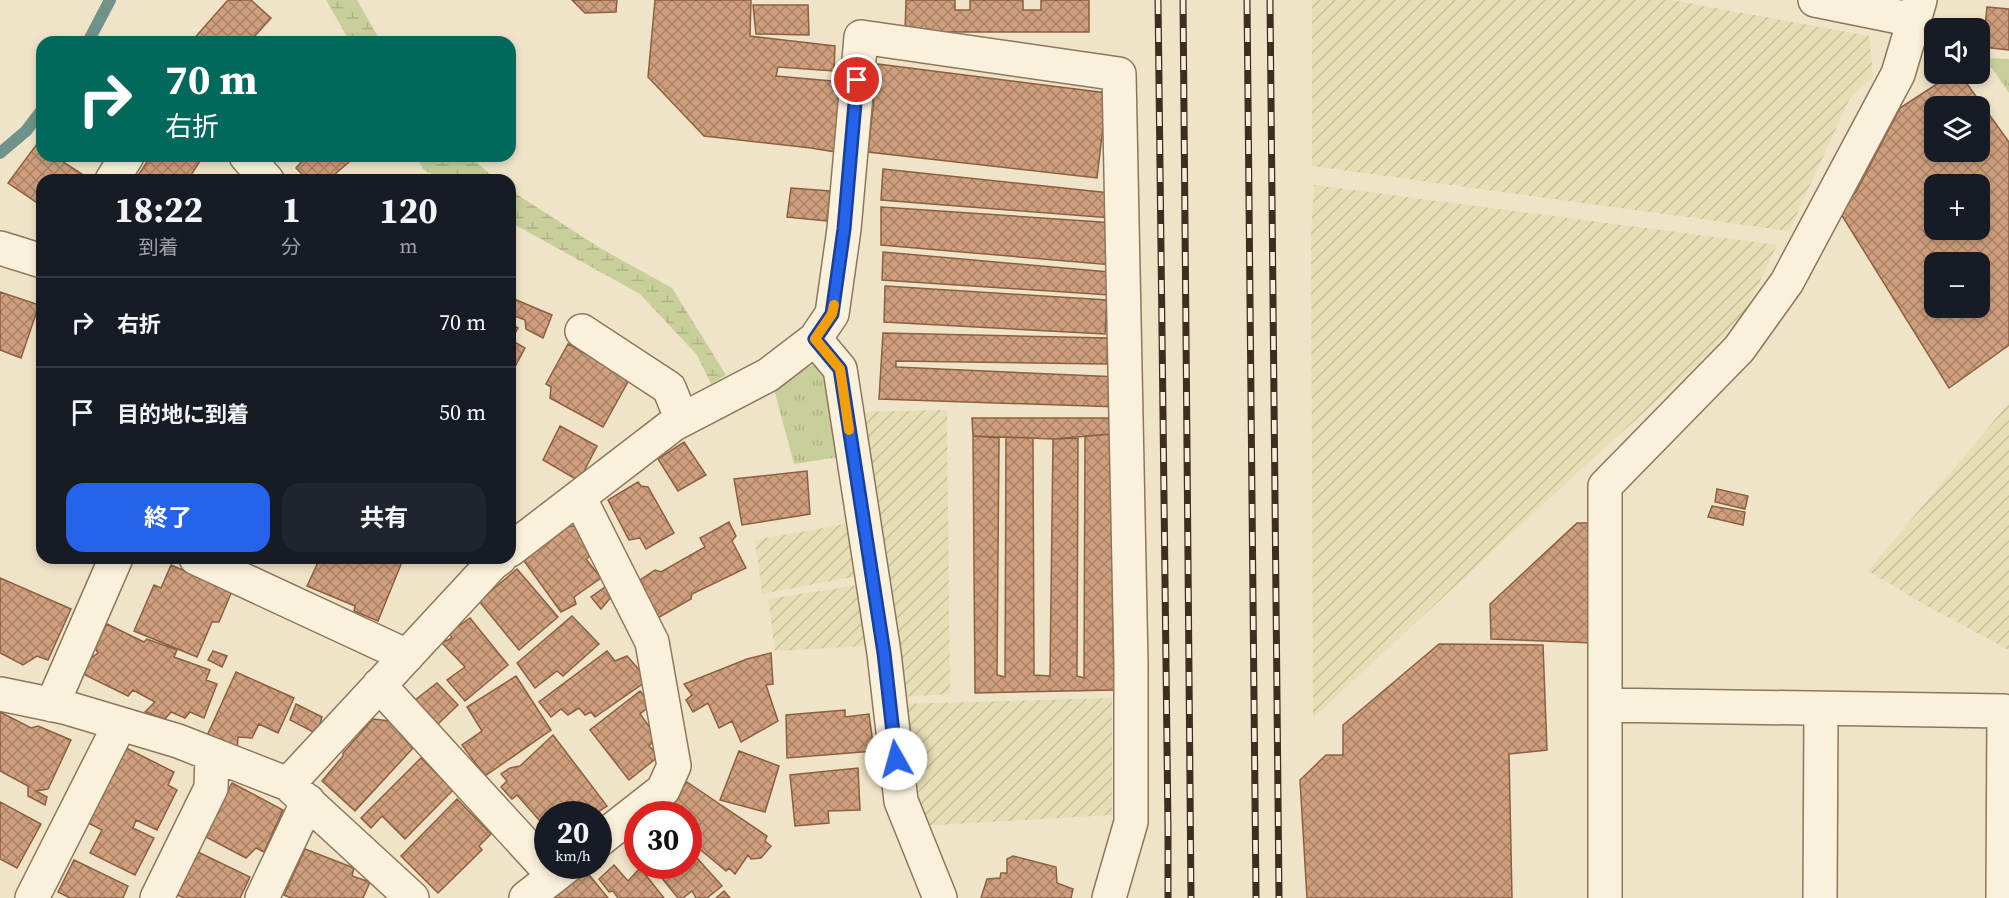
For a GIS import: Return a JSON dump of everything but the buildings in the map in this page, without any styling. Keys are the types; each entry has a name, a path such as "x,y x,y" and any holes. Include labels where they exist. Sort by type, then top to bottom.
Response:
{"street":[{"path":"1605,898 1605,486 1739,348 1787,282 1898,74 1917,10 1815,0"},
{"path":"516,545 682,420 768,375 815,339 832,314 844,229 861,37 1119,74 1131,652 1131,822 1109,898"},
{"path":"251,162 262,174"},
{"path":"0,248 36,259"},
{"path":"582,331 669,388 682,420"},
{"path":"815,339 840,369 884,653 902,801 940,898"},
{"path":"579,497 652,642 674,766 663,790 612,830"},
{"path":"52,705 113,564"},
{"path":"209,564 407,656"},
{"path":"262,898 298,793 379,685 492,564"},
{"path":"379,685 534,843"},
{"path":"0,694 52,705 178,741 298,793 412,898"},
{"path":"1605,705 2004,711 2003,898"},
{"path":"1820,898 1821,709"},
{"path":"32,898 120,724"},
{"path":"157,898 211,788 212,755"},
{"path":"526,898 551,879"}],"shaded area":[{"path":"1312,0 1671,0 1869,36 1873,76 1850,98 1789,231 1312,166"},
{"path":"1314,185 1777,245 1746,310 1704,358 1313,718 1311,235"},
{"path":"2009,403 2009,650 1868,571"},
{"path":"947,410 950,694 898,697 861,412"},
{"path":"851,523 857,576 762,594 755,540"},
{"path":"858,585 867,646 775,651 768,599"},
{"path":"1112,698 1112,815 918,826 899,704"}],"green space":[{"path":"326,0 357,0 378,36 347,36"},
{"path":"1990,58 2009,59 2009,93 1990,65"},
{"path":"419,162 476,162 490,174 431,174 423,169"},
{"path":"516,194 600,248 672,288 726,375 711,384 697,355 640,294 516,225"},
{"path":"820,362 839,457 794,464 772,382"}],"waterway":[{"path":"91,36 110,0"},
{"path":"0,153 26,131 36,118"}],"railway":[{"path":"1158,0 1168,829"},
{"path":"1183,0 1191,898"},
{"path":"1247,0 1256,898"},
{"path":"1270,0 1279,898"},
{"path":"1168,822 1168,898"}],"slow traffic":[{"path":"834,305 832,314 815,339 840,369 849,430"}],"route":[{"path":"857,80 844,229 832,314 815,339 840,369 884,653 896,759"}]}
